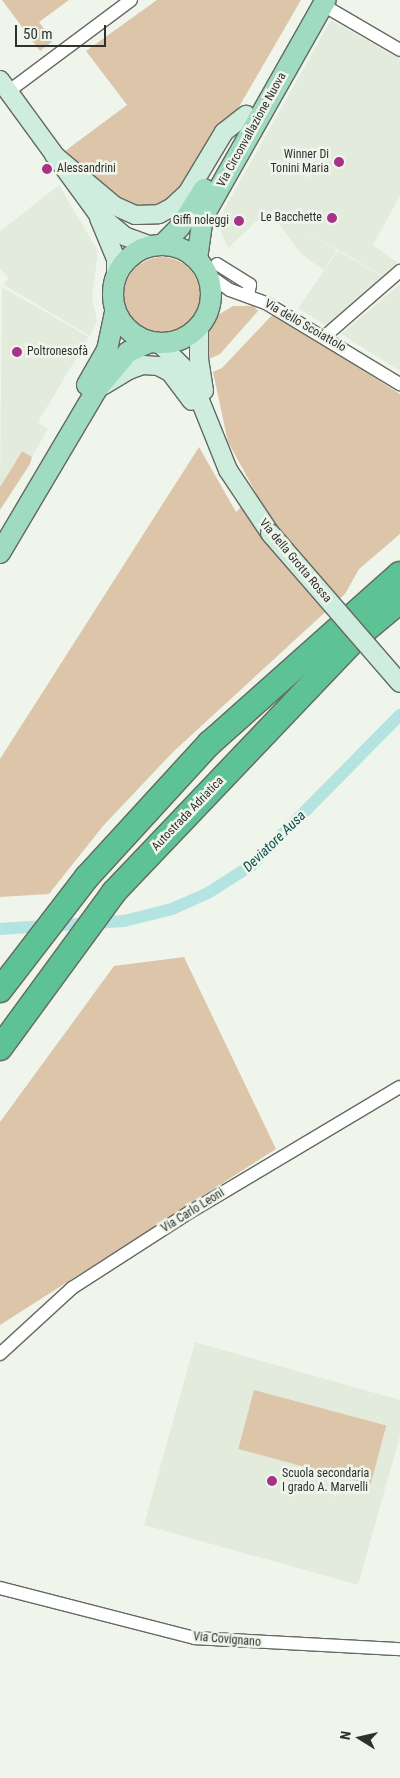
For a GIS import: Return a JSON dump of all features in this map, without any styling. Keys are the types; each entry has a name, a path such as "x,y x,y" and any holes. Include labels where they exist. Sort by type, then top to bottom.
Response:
{"highway":[{"path":"0,990 87,877 210,743 400,574"},
{"name":"Autostrada Adriatica","path":"0,1048 114,892 358,636 400,601"}],"main road":[{"name":"Via Circonvallazione Nuova","path":"116,277 130,257 157,245 180,227 246,115 320,2"},
{"name":"Via Circonvallazione Nuova","path":"199,327 211,302 203,217 320,2"},
{"path":"157,245 175,246 207,266"},
{"path":"0,533 107,350 115,311 113,294 116,277"},
{"path":"115,311 129,331 155,343"},
{"path":"0,553 97,388 128,352 155,343 188,336 199,327"}],"street":[{"path":"131,0 117,4 4,86 97,213 124,236 157,245"},
{"path":"320,2 400,50"},
{"name":"Via Circonvallazione Nuova","path":"54,155 115,206 134,215 159,214 171,208 188,192 224,132 246,115"},
{"path":"97,213 116,259 116,277"},
{"name":"Via dello Scoiattolo","path":"207,266 218,284 248,295 324,337 400,384"},
{"path":"324,337 400,271"},
{"name":"Via della Grotta Rossa","path":"199,327 199,359 209,426"},
{"name":"Via della Grotta Rossa","path":"155,343 189,373 209,426 239,490 270,533 400,683"},
{"path":"97,388 129,370 143,365 158,366 170,372 179,382 209,426"},
{"name":"Via Carlo Leoni","path":"0,1354 72,1288 190,1212 400,1087"},
{"name":"Via Covignano","path":"0,1588 195,1638 400,1649"}],"shaded area":[{"path":"2,0 69,0 39,22 53,41 40,51"},
{"path":"157,0 301,0 236,112 180,190 167,202 137,208 116,200 93,181 65,151 127,105 86,51"},
{"path":"331,20 400,59 400,196 373,245 400,264 385,277 297,226 337,250 324,270 302,255 273,216 262,216 228,248 220,230 222,213"},
{"path":"59,185 98,251 92,298 97,321 90,336 4,285 8,278 0,268 0,231"},
{"path":"338,251 384,277 327,326 298,308"},
{"path":"155,257 169,257 183,263 194,274 200,288 197,310 189,322 169,333 155,333 141,327 130,316 124,302 124,288 130,274 141,263"},
{"path":"400,284 400,371 341,334"},
{"path":"2,287 89,337 38,422 48,429 32,457 21,451 0,487"},
{"path":"233,306 254,306 258,311 220,354 209,359 207,330 215,317"},
{"path":"274,313 400,394 400,534 359,569 345,594 173,752 103,826 49,894 0,897 0,759 199,447 236,512 256,493 228,442 213,372 222,368"},
{"path":"22,451 32,457 30,464 0,510 0,487"},
{"path":"184,957 276,1149 0,1325 0,1122 114,966"},
{"name":"Scuola secondaria I grado A. Marvelli","path":"195,1342 400,1400 400,1436 358,1585 144,1525"},
{"path":"254,1390 386,1425 371,1484 238,1449"}],"waterway":[{"name":"Deviatore Ausa","path":"0,929 124,921 172,909 208,893 252,865 400,715"}],"place":[{"name":"Winner Di Tonini Maria","path":"339,162"},
{"name":"Alessandrini","path":"47,169"},
{"name":"Le Bacchette","path":"332,218"},
{"name":"Giffi noleggi","path":"239,221"},
{"name":"Poltronesofà","path":"17,352"},
{"name":"Scuola secondaria I grado A. Marvelli","path":"272,1481"}]}
